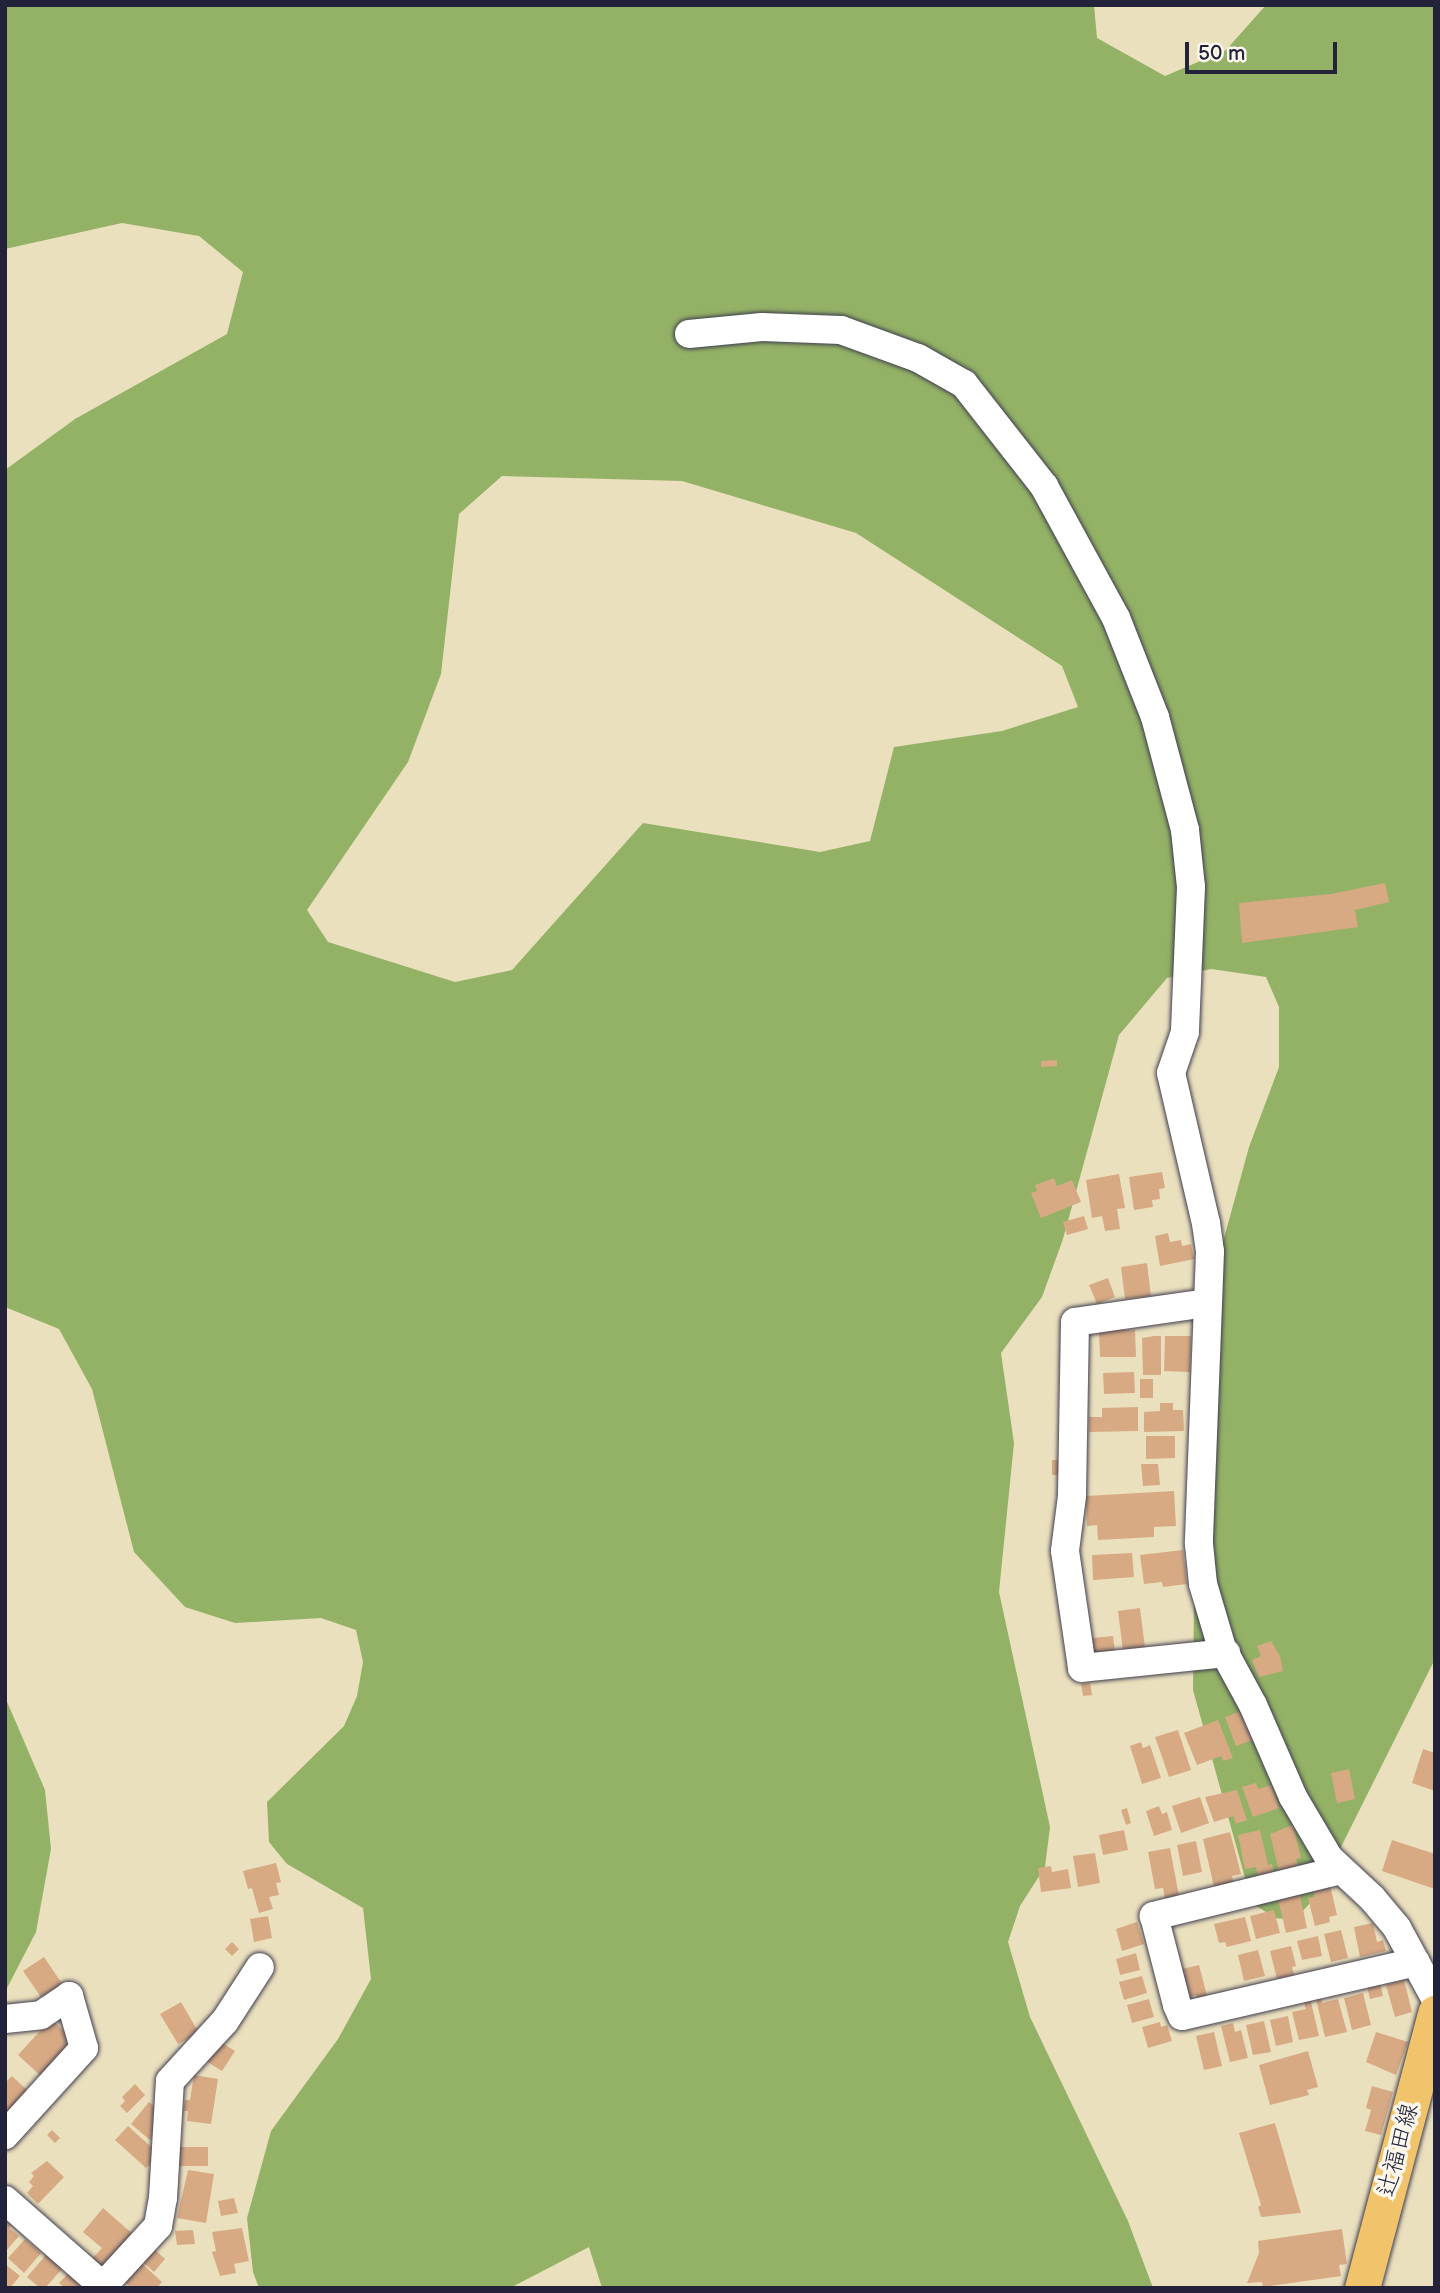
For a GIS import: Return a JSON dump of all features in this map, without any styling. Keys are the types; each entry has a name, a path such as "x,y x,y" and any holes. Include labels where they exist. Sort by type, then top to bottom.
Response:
{"main road":[{"name":"辻福田線","path":"1362,2288 1435,2012"}],"street":[{"path":"689,334 762,327 841,330 918,358 964,384 1044,486 1116,618 1155,717 1185,830 1191,887 1185,1032 1171,1073 1206,1223 1210,1252 1199,1544 1203,1584 1226,1654 1253,1705 1293,1797 1329,1858 1372,1898 1398,1928 1435,1998"},
{"path":"1207,1303 1075,1322 1072,1496 1065,1551 1082,1668 1226,1654"},
{"path":"1341,1870 1154,1916 1182,2016 1416,1962"},
{"path":"5,2200 104,2287 158,2225 163,2198 170,2081 225,2021 260,1967"},
{"path":"5,2019 41,2015 69,1996 84,2048 5,2135"}],"green space":[{"path":"5,5 1094,5 1097,38 1165,76 1226,50 1266,5 1435,5 1435,1659 1317,1895 1295,1920 1275,1918 1252,1903 1193,1690 1197,1337 1249,1147 1279,1067 1279,1007 1266,977 1211,969 1167,978 1119,1035 1063,1239 1042,1297 1001,1353 1014,1443 999,1592 1050,1827 1045,1867 1020,1906 1008,1942 1030,2017 1128,2221 1153,2288 602,2288 589,2247 510,2288 259,2288 253,2272 247,2218 271,2131 338,2039 371,1979 363,1908 287,1864 269,1842 267,1802 344,1726 357,1696 363,1662 356,1630 321,1618 235,1623 185,1607 134,1552 92,1389 59,1329 5,1307 5,470 75,419 227,334 243,272 199,236 122,223 5,249","holes":["502,476 682,481 856,533 1062,666 1078,707 1002,731 894,747 870,841 820,852 643,823 512,970 455,982 328,942 307,910 408,762 441,674 459,514"]},
{"path":"5,1697 45,1790 51,1849 36,1932 5,1992"}],"building":[{"path":"1385,883 1389,902 1355,910 1358,927 1242,943 1239,903 1331,894"},
{"path":"1057,1060 1057,1066 1041,1067 1041,1061"},
{"path":"1162,1172 1165,1188 1159,1189 1160,1199 1152,1200 1153,1207 1134,1210 1129,1177"},
{"path":"1119,1174 1125,1208 1117,1209 1120,1229 1105,1231 1102,1216 1092,1218 1086,1180"},
{"path":"1054,1178 1057,1186 1072,1180 1081,1202 1041,1218 1031,1193 1037,1191 1035,1185"},
{"path":"1084,1216 1088,1229 1067,1235 1063,1222"},
{"path":"1168,1233 1170,1242 1181,1240 1182,1246 1191,1244 1194,1259 1160,1266 1155,1236"},
{"path":"1147,1263 1151,1296 1125,1299 1121,1267"},
{"path":"1108,1278 1115,1297 1097,1304 1089,1285"},
{"path":"1123,1324 1123,1330 1135,1330 1136,1357 1100,1357 1099,1332"},
{"path":"1161,1336 1161,1375 1143,1375 1142,1338"},
{"path":"1165,1336 1191,1336 1190,1372 1164,1371"},
{"path":"1134,1372 1135,1393 1104,1394 1103,1373"},
{"path":"1140,1379 1153,1379 1153,1398 1140,1398"},
{"path":"1160,1403 1173,1403 1173,1410 1183,1410 1184,1431 1144,1432 1144,1412 1160,1411"},
{"path":"1138,1407 1138,1431 1089,1432 1089,1417 1102,1417 1102,1408"},
{"path":"1146,1436 1175,1436 1175,1458 1146,1459"},
{"path":"1052,1460 1064,1460 1064,1475 1052,1475"},
{"path":"1141,1464 1158,1464 1160,1485 1143,1486"},
{"path":"1174,1491 1176,1526 1154,1527 1154,1537 1098,1540 1097,1525 1087,1526 1086,1496"},
{"path":"1183,1550 1187,1584 1163,1587 1162,1582 1144,1584 1140,1555"},
{"path":"1132,1553 1134,1577 1093,1580 1092,1555"},
{"path":"1140,1608 1145,1648 1123,1651 1118,1611"},
{"path":"1113,1636 1115,1652 1094,1655 1092,1638"},
{"path":"1271,1641 1280,1656 1283,1671 1259,1677 1252,1660 1261,1656 1257,1646"},
{"path":"1090,1683 1092,1695 1083,1696 1081,1684"},
{"path":"1242,1711 1253,1740 1236,1746 1225,1717"},
{"path":"1218,1720 1233,1758 1223,1761 1221,1756 1197,1765 1184,1733"},
{"path":"1178,1730 1191,1770 1169,1777 1155,1737"},
{"path":"1141,1742 1143,1748 1150,1745 1161,1778 1142,1784 1130,1746"},
{"path":"1423,1749 1435,1753 1435,1791 1412,1783"},
{"path":"1349,1769 1355,1799 1337,1803 1331,1773"},
{"path":"1256,1783 1258,1789 1271,1785 1279,1808 1253,1817 1242,1787"},
{"path":"1237,1790 1247,1820 1236,1824 1233,1816 1214,1822 1205,1797"},
{"path":"1200,1797 1209,1823 1181,1833 1172,1806"},
{"path":"1159,1806 1162,1814 1167,1812 1172,1830 1154,1836 1146,1811"},
{"path":"1127,1808 1131,1823 1126,1825 1121,1810"},
{"path":"1293,1825 1301,1858 1296,1859 1299,1870 1280,1875 1270,1834"},
{"path":"1124,1830 1128,1850 1103,1855 1099,1835"},
{"path":"1260,1830 1268,1865 1272,1864 1275,1878 1259,1882 1256,1867 1245,1869 1238,1835"},
{"path":"1230,1832 1241,1874 1232,1876 1234,1886 1215,1891 1203,1839"},
{"path":"1392,1840 1435,1854 1435,1889 1382,1871"},
{"path":"1196,1841 1202,1872 1183,1876 1177,1845"},
{"path":"1170,1848 1179,1896 1165,1899 1163,1888 1155,1889 1148,1852"},
{"path":"1095,1853 1100,1883 1078,1887 1073,1856"},
{"path":"276,1863 281,1882 276,1883 279,1895 269,1897 273,1909 259,1913 252,1888 248,1889 243,1871"},
{"path":"1051,1866 1052,1872 1068,1869 1071,1888 1041,1892 1038,1868"},
{"path":"1330,1885 1337,1915 1329,1917 1330,1922 1315,1926 1308,1898 1314,1897 1313,1889"},
{"path":"1300,1895 1307,1928 1286,1933 1278,1899"},
{"path":"1274,1910 1280,1933 1256,1939 1250,1916"},
{"path":"268,1916 272,1938 254,1942 250,1919"},
{"path":"1245,1917 1251,1941 1227,1947 1225,1942 1219,1943 1214,1924"},
{"path":"1137,1922 1144,1944 1122,1951 1116,1929"},
{"path":"1373,1923 1377,1942 1383,1940 1386,1951 1360,1957 1354,1927"},
{"path":"1341,1930 1348,1958 1331,1962 1324,1934"},
{"path":"1318,1936 1322,1956 1302,1960 1297,1941"},
{"path":"232,1942 239,1949 232,1956 225,1949"},
{"path":"1291,1946 1296,1966 1292,1967 1294,1975 1277,1979 1270,1951"},
{"path":"1258,1950 1265,1976 1244,1981 1238,1955"},
{"path":"1136,1953 1140,1970 1120,1975 1116,1959"},
{"path":"44,1957 63,1985 45,2003 23,1971"},
{"path":"1199,1965 1208,2000 1198,2002 1196,1995 1189,1997 1182,1969"},
{"path":"1142,1976 1147,1993 1124,2000 1119,1982"},
{"path":"1404,1980 1412,2012 1395,2017 1386,1985"},
{"path":"1380,1983 1383,1996 1370,1999 1367,1986"},
{"path":"1363,1993 1371,2025 1352,2030 1344,1998"},
{"path":"1320,1994 1322,2003 1338,1999 1347,2032 1325,2037 1315,1995"},
{"path":"1310,1998 1319,2036 1299,2040 1292,2012 1306,2009 1303,2000"},
{"path":"1149,1999 1154,2017 1132,2023 1127,2005"},
{"path":"181,2002 199,2033 178,2044 160,2014"},
{"path":"1288,2016 1293,2042 1276,2046 1270,2020"},
{"path":"51,2019 70,2037 66,2042 70,2044 41,2076 18,2055"},
{"path":"1264,2021 1271,2052 1253,2055 1246,2025"},
{"path":"1160,2022 1161,2027 1167,2025 1172,2041 1148,2048 1142,2027"},
{"path":"1233,2023 1235,2032 1241,2030 1248,2058 1230,2062 1221,2026"},
{"path":"1214,2032 1222,2066 1204,2070 1196,2036"},
{"path":"1376,2032 1408,2042 1396,2075 1366,2062"},
{"path":"219,2041 235,2051 222,2071 206,2061"},
{"path":"1308,2051 1318,2087 1307,2090 1309,2095 1270,2105 1259,2065"},
{"path":"194,2075 218,2079 211,2124 187,2121 188,2111 183,2111 185,2100 190,2100"},
{"path":"12,2076 28,2091 5,2114 5,2083"},
{"path":"135,2084 145,2095 127,2113 120,2106 125,2101 122,2097"},
{"path":"1372,2086 1393,2092 1381,2135 1365,2131 1371,2110 1366,2108"},
{"path":"149,2102 160,2111 161,2119 153,2128 158,2131 150,2140 131,2124"},
{"path":"1275,2123 1301,2213 1261,2217 1258,2207 1261,2205 1239,2133"},
{"path":"128,2126 159,2154 146,2168 115,2140"},
{"path":"52,2130 60,2138 55,2143 47,2135"},
{"path":"179,2147 208,2147 208,2166 179,2166"},
{"path":"47,2161 64,2177 38,2204 27,2193 33,2186 29,2182 34,2176 31,2173"},
{"path":"188,2170 214,2174 206,2223 177,2218"},
{"path":"234,2198 238,2213 221,2216 218,2201"},
{"path":"103,2208 135,2236 104,2273 90,2261 102,2248 83,2232"},
{"path":"5,2213 15,2221 9,2228 19,2236 5,2252"},
{"path":"242,2228 249,2261 234,2264 236,2273 220,2276 212,2252 216,2251 212,2232"},
{"path":"1342,2229 1347,2264 1339,2265 1341,2276 1263,2287 1262,2282 1247,2283 1259,2253 1258,2241"},
{"path":"193,2230 195,2244 177,2245 175,2231"},
{"path":"25,2239 41,2253 24,2273 8,2258"},
{"path":"150,2245 165,2259 154,2272 138,2258"},
{"path":"46,2255 62,2269 45,2288 40,2288 27,2277"},
{"path":"137,2259 162,2282 157,2288 131,2288 120,2277"},
{"path":"5,2264 20,2276 10,2288 5,2288"},
{"path":"68,2274 84,2288 65,2288 59,2283"}]}
